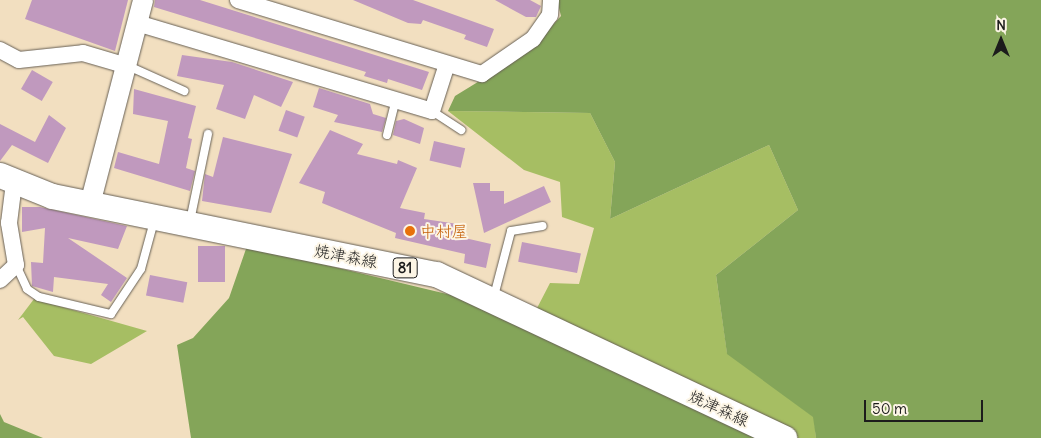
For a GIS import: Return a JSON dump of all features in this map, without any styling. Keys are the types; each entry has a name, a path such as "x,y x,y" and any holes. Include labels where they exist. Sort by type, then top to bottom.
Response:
{"main road":[{"name":"焼津森線","path":"7,179 90,204 189,226 436,274 494,298 784,438"}],"street":[{"path":"90,204 124,65 143,0"},
{"path":"238,0 482,74 533,39 550,15 551,0"},
{"path":"137,23 432,110 447,64"},
{"path":"0,50 19,60 83,52 124,65"},
{"path":"0,280 16,265 9,223 7,179"}],"lane":[{"path":"124,65 184,91"},
{"path":"387,135 396,100"},
{"path":"432,110 461,130"},
{"path":"189,226 208,134"},
{"path":"16,265 27,288 39,297 110,314 141,268 155,218"},
{"path":"494,298 511,231 543,226"}],"green space":[{"path":"557,0 1041,0 1041,438 816,438 813,417 727,354 716,275 798,210 769,145 610,219 615,162 590,113 448,111 455,96 530,50 561,16"},
{"path":"448,111 590,113 615,162 610,219 769,145 798,210 716,275 727,353 814,417 816,438 797,438 535,312 550,283 579,284 594,228 562,217 560,182 524,170"},
{"path":"247,246 476,301 795,438 191,438 177,345 193,338 229,298"},
{"path":"34,299 147,331 91,364 54,356 23,317 18,320"},
{"path":"0,414 4,422 43,438 0,438"}],"building":[{"path":"32,0 128,0 115,51 25,19"},
{"path":"155,0 200,0 429,72 422,90 388,79 387,83 364,76 366,72 154,7"},
{"path":"353,0 413,0 494,29 487,47 464,39 466,35 423,20 421,24 408,23"},
{"path":"495,0 530,0 541,6 536,17 526,17"},
{"path":"182,55 232,62 293,82 281,107 254,95 245,119 216,109 224,85 177,76"},
{"path":"32,70 53,82 42,101 21,89"},
{"path":"319,88 370,104 373,114 386,118 382,132 334,122 338,115 313,107"},
{"path":"134,89 196,106 188,138 192,139 186,168 195,171 190,191 114,168 118,152 159,164 168,121 133,114"},
{"path":"286,110 305,117 297,138 278,131"},
{"path":"49,115 66,128 48,163 12,145 0,161 0,124 35,142"},
{"path":"404,119 424,128 420,144 393,135 396,121"},
{"path":"330,130 363,144 357,154 397,164 398,160 417,168 400,208 425,213 424,219 458,224 456,236 491,244 486,268 464,263 465,254 395,238 396,233 322,203 325,192 299,183"},
{"path":"223,137 292,154 271,213 202,201 205,174 213,177"},
{"path":"434,141 465,148 461,168 430,160"},
{"path":"473,183 490,183 490,191 504,191 504,204 544,186 551,202 484,233"},
{"path":"22,207 40,207 127,226 118,249 68,238 127,278 111,302 101,295 108,284 54,277 53,292 32,286 31,262 43,263 45,228 22,232"},
{"path":"522,242 581,253 577,273 518,262"},
{"path":"198,246 225,246 225,282 198,282"},
{"path":"150,275 187,282 183,303 146,296"}],"place":[{"name":"中村屋","path":"410,231"}]}
